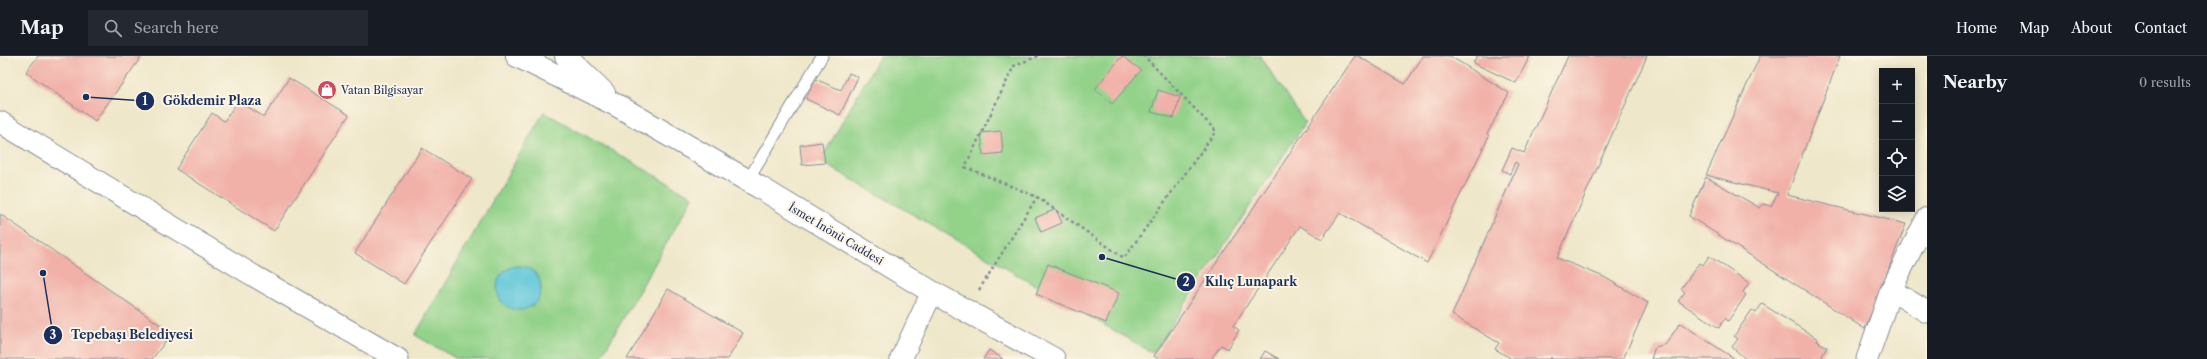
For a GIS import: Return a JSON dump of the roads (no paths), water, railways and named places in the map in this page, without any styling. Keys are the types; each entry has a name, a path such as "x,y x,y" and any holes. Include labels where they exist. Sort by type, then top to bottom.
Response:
{"main road":[{"path":"517,56 618,106"},
{"path":"566,56 618,106"},
{"name":"İsmet İnönü Caddesi","path":"618,106 932,292 1054,359"}],"street":[{"path":"0,122 254,276 398,359"},
{"path":"1867,359 1891,290 1927,218"},
{"path":"1891,290 1927,312"},
{"path":"901,359 932,292"}],"lane":[{"path":"747,182 822,56"}],"water":[{"path":"515,266 523,266 528,267 535,272 540,279 540,297 535,304 528,309 515,310 507,307 500,300 497,292 497,284 500,276 507,269"}],"place":[{"name":"Vatan Bilgisayar","path":"327,90"},
{"name":"Gökdemir Plaza","path":"86,97"},
{"name":"Kılıç Lunapark","path":"1102,257"},
{"name":"Tepebaşı Belediyesi","path":"43,273"}]}
